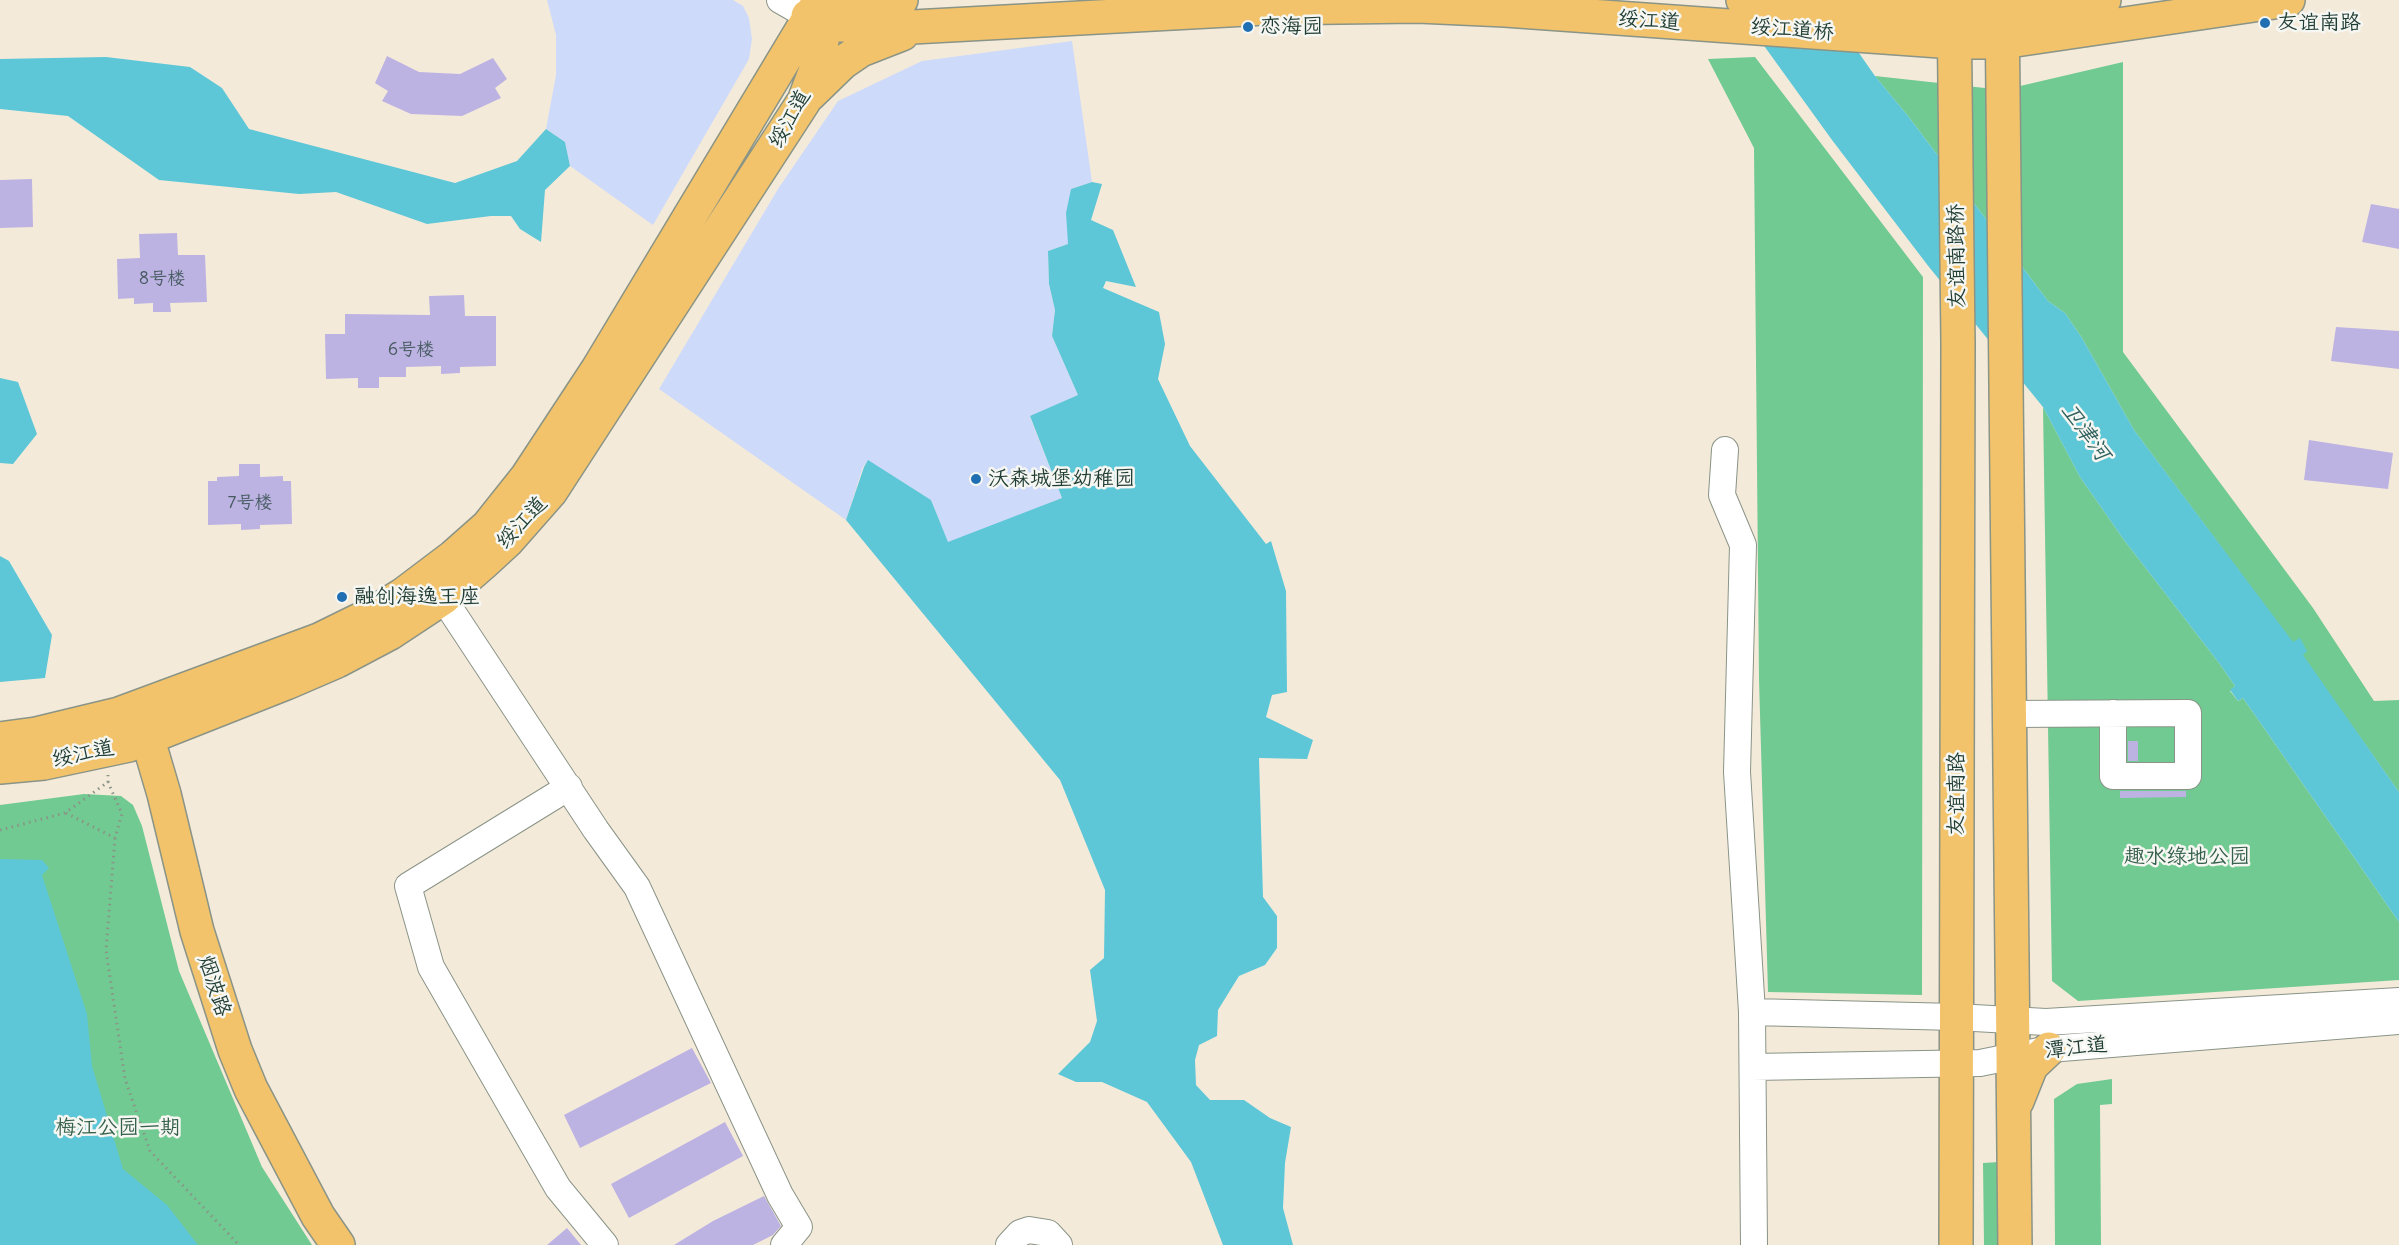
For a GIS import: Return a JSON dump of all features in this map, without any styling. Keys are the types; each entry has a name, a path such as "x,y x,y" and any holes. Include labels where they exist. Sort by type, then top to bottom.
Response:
{"main road":[{"name":"绥江道","path":"820,10 842,14 901,0"},
{"name":"绥江道桥","path":"1743,0 1844,8"},
{"path":"1844,8 1886,5 1906,0"},
{"path":"2002,18 2104,0"},
{"path":"1844,8 2002,18 2288,0"},
{"name":"绥江道","path":"820,10 894,28 1265,8 1418,6 1718,26"},
{"name":"绥江道","path":"0,739 36,734 125,739 372,614 404,594 453,557 488,526 527,477 598,369 770,82 809,38 820,10"},
{"name":"绥江道","path":"0,767 44,763 125,739 337,661 390,633 443,598 507,541 551,491 804,101 818,64 820,10"},
{"name":"绥江道桥","path":"1718,26 1865,35 1894,34 1922,28 1957,14"},
{"name":"友谊南路桥","path":"1957,14 1958,343"},
{"path":"2002,18 2015,1245"},
{"path":"804,101 824,79 861,50 890,37 933,25"},
{"name":"友谊南路","path":"1956,1245 1956,1112 1968,1064 1956,1017 1958,343"},
{"name":"烟波路","path":"125,739 145,794 183,956 220,1056 270,1155 325,1245"},
{"name":"烟波路","path":"125,739 196,931 235,1050 251,1089 318,1216 338,1245"},
{"path":"2013,1112 2025,1078 2048,1036"}],"street":[{"path":"780,0 820,10"},
{"path":"1725,450 1722,495 1743,545 1737,772 1752,1012 1754,1245"},
{"path":"443,598 637,887 780,1195 799,1227 784,1245"},
{"path":"2008,714 2113,713"},
{"path":"569,787 408,886 431,967 558,1188 605,1245"},
{"name":"潭江道","path":"1753,1067 1968,1064 2012,1037 2048,1036 2399,1001"},
{"name":"潭江道","path":"1752,1012 1956,1017 2012,1037 2399,1021"},
{"path":"1009,1245 1020,1233 1029,1230 1048,1233 1059,1245"}],"path":[{"path":"0,830 65,813 125,739"},
{"path":"125,739 122,814 115,838 106,950 125,1079 150,1151 239,1245"},
{"path":"65,813 115,838"}],"shaded area":[{"path":"547,0 733,0 743,6 749,18 752,39 749,59 653,225 570,166 565,142 546,129 556,75 556,35"},
{"path":"1072,41 1092,182 1071,189 1068,244 1048,251 1049,284 1055,310 1052,336 1078,395 1030,417 1062,498 948,543 931,500 868,461 863,467 846,520 659,389 778,189 838,101 922,61"}],"green space":[{"path":"1755,57 1923,277 1922,995 1768,992 1759,679 1754,148 1708,59"},
{"path":"2123,62 2123,352 2313,608 2374,701 2399,700 2399,792 2302,655 2300,639 2293,643 2134,430 2082,338 2065,313 2048,301 1875,76 2003,90"},
{"name":"趣水绿地公园","path":"2043,407 2080,477 2124,540 2219,663 2235,686 2230,691 2238,701 2243,698 2399,922 2399,980 2078,1001 2052,981"},
{"name":"梅江公园一期","path":"84,794 121,796 133,805 142,826 179,971 262,1167 312,1245 0,1245 0,805"},
{"path":"2112,1079 2112,1104 2100,1105 2101,1245 2055,1245 2054,1099 2077,1084"},
{"path":"1999,1162 2000,1245 1984,1245 1983,1163"}],"water":[{"name":"卫津河","path":"1731,0 1822,0 1875,76 2048,301 2065,313 2082,338 2134,430 2293,642 2300,638 2307,651 2303,655 2399,792 2399,922 2243,698 2238,701 2230,690 2235,686 2219,663 2124,540 2080,477 2043,407 1929,267 1832,140"},
{"path":"106,57 190,67 222,88 249,129 455,183 517,161 546,129 565,142 570,166 545,190 541,242 520,229 511,216 491,216 427,224 336,192 299,194 159,180 68,116 0,109 0,59"},
{"path":"1092,182 1102,184 1091,220 1113,230 1136,287 1106,281 1103,288 1159,312 1165,344 1158,379 1190,446 1266,544 1271,541 1286,591 1287,692 1272,695 1266,717 1313,740 1307,759 1259,758 1263,897 1277,916 1277,948 1265,965 1239,976 1218,1010 1217,1036 1199,1045 1195,1060 1196,1085 1210,1100 1244,1100 1270,1118 1291,1127 1285,1163 1283,1208 1293,1245 1223,1245 1191,1162 1147,1102 1102,1082 1076,1082 1058,1074 1090,1042 1097,1021 1090,970 1104,958 1105,890 1060,780 846,520 868,460 931,500 948,542 1062,498 1030,416 1078,395 1052,336 1055,310 1049,284 1048,251 1068,244 1066,213 1071,189"},
{"path":"0,378 18,382 37,434 13,464 0,463"},
{"path":"0,556 9,561 52,635 45,678 0,682"},
{"path":"0,859 42,860 49,868 42,875 87,1014 92,1066 123,1169 167,1205 198,1245 0,1245"}],"building":[{"path":"387,56 419,72 460,74 493,58 507,79 495,88 501,98 462,116 411,114 382,101 388,91 375,83"},
{"path":"32,179 33,227 0,228 0,180"},
{"path":"2371,204 2399,209 2399,249 2362,242"},
{"path":"177,233 178,255 205,255 207,302 170,303 171,312 153,312 153,303 134,304 134,298 118,299 117,259 140,258 139,234"},
{"path":"464,295 465,316 496,316 496,366 460,367 460,373 441,374 441,366 406,367 406,377 379,377 379,388 358,388 358,378 326,379 325,334 345,334 345,314 430,315 429,296"},
{"path":"2336,327 2399,331 2399,369 2331,361"},
{"path":"2309,440 2393,453 2388,489 2304,480"},
{"path":"239,464 260,464 260,477 283,476 283,481 291,481 292,524 260,525 260,529 241,530 241,524 208,525 208,481 217,481 217,477 239,476"},
{"path":"2128,741 2138,741 2138,761 2128,761"},
{"path":"2120,791 2186,791 2186,797 2120,798"},
{"path":"692,1048 711,1083 580,1148 564,1115"},
{"path":"725,1122 743,1156 629,1218 611,1184"},
{"path":"764,1196 781,1226 773,1235 753,1245 674,1245 713,1221"},
{"path":"567,1228 581,1245 547,1245"}],"place":[{"name":"友谊南路","path":"2265,23"},
{"name":"恋海园","path":"1248,27"},
{"name":"沃森城堡幼稚园","path":"976,479"},
{"name":"融创海逸王座","path":"342,597"}]}
